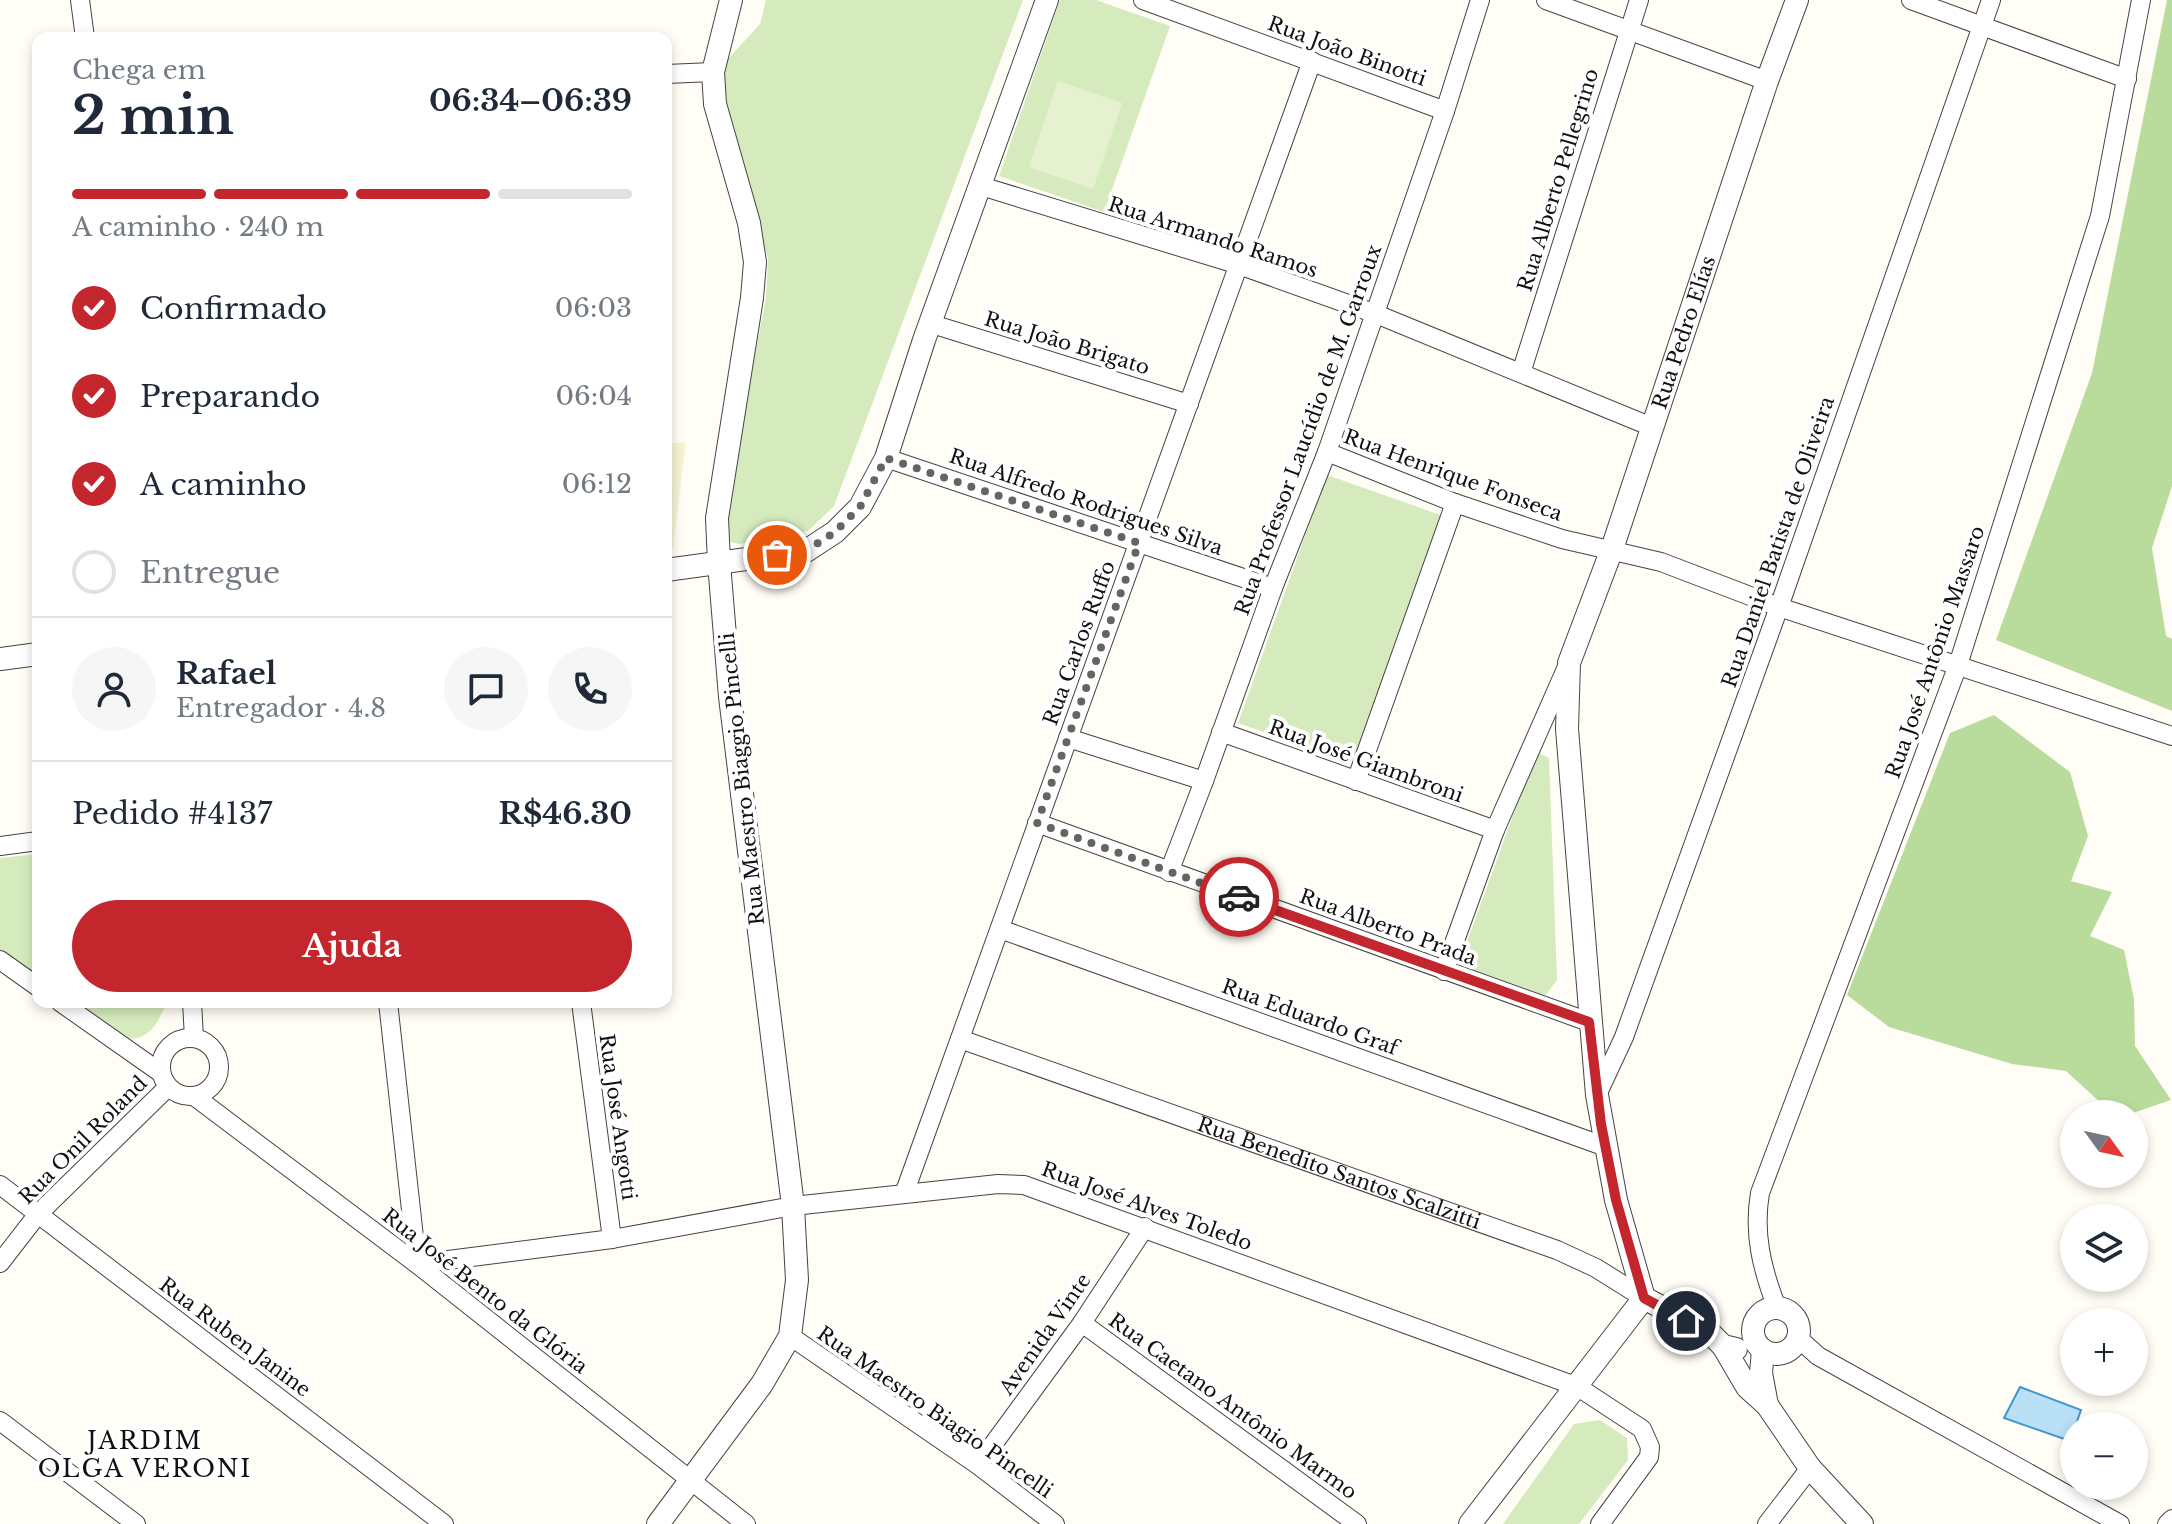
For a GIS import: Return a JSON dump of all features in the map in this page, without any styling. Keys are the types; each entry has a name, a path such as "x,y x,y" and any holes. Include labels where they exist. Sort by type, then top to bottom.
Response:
{"street":[{"path":"80,0 84,32"},
{"name":"Rua Maestro Biaggio Pincelli","path":"658,1524 762,1384 790,1336 797,1280 793,1206 730,697 719,563 717,518 750,313 755,262 749,223 715,104 713,72 731,0"},
{"path":"672,569 806,551 835,532 860,507 886,458 924,340 1047,0"},
{"name":"Rua João Binotti","path":"1143,0 1445,111"},
{"name":"Rua Professor Laucídio de M. Garroux","path":"1169,872 1273,588 1327,452 1445,111 1480,0"},
{"path":"1546,0 1767,81"},
{"name":"Rua Alberto Pellegrino","path":"1521,373 1639,0"},
{"name":"Rua Pedro Elías","path":"1444,971 1495,830 1569,663 1612,549 1767,81 1797,0"},
{"path":"1911,0 2127,79"},
{"name":"Rua Daniel Batista de Oliveira","path":"1597,1095 1624,1037 1779,607 1991,0"},
{"name":"Rua José Antônio Massaro","path":"1777,1308 1765,1277 1759,1249 1756,1216 1760,1193 1958,665 2100,216 2141,0"},
{"name":"Rua Carlos Ruffo","path":"904,1194 1312,61"},
{"path":"672,74 713,72"},
{"name":"Rua Armando Ramos","path":"981,186 1239,265 1376,314 1652,427"},
{"name":"Rua João Brigato","path":"932,324 1189,404"},
{"name":"Rua Henrique Fonseca","path":"1327,452 1455,503 1562,539 1661,562 1779,607 2172,736"},
{"name":"Rua Alfredo Rodrigues Silva","path":"886,458 1273,588"},
{"path":"1356,781 1455,503"},
{"path":"0,659 32,655"},
{"name":"Rua Pedro Elías","path":"1569,663 1567,729 1597,1095 1616,1200 1644,1298"},
{"name":"Rua José Giambroni","path":"1221,732 1495,830"},
{"path":"1068,738 1204,781"},
{"name":"Rua Alberto Prada","path":"1037,823 1589,1022"},
{"path":"0,846 32,842"},
{"name":"Rua Eduardo Graf","path":"1000,929 1606,1147"},
{"path":"0,960 32,983"},
{"path":"68,1008 184,1096 194,1096 211,1088 219,1071 216,1053 210,1045 194,1038 184,1038 168,1047 160,1064 164,1080"},
{"path":"192,1008 194,1038"},
{"path":"389,1008 417,1264"},
{"name":"Rua José Angotti","path":"582,1008 612,1239"},
{"name":"Rua Benedito Santos Scalzitti","path":"960,1039 1557,1250 1596,1268 1734,1349 1759,1342"},
{"name":"Rua Onil Roland","path":"0,1263 38,1214 164,1080"},
{"name":"Rua José Bento da Glória","path":"194,1096 417,1264 746,1524"},
{"name":"Rua José Alves Toledo","path":"417,1264 612,1239 793,1206 998,1184 1024,1185 1578,1387 1642,1429 1650,1447 1649,1457 1600,1524"},
{"name":"Rua Ruben Janine","path":"0,1185 444,1524"},
{"name":"Avenida Vinte","path":"978,1465 1082,1323 1145,1227"},
{"path":"1470,1524 1644,1298"},
{"path":"1759,1342 1771,1353 1787,1351 1798,1338 1799,1327 1795,1318 1787,1310 1777,1308 1765,1311 1757,1319 1761,1373 1767,1405"},
{"name":"Rua Caetano Antônio Marmo","path":"1082,1323 1357,1524"},
{"name":"Rua Maestro Biagio Pincelli","path":"790,1336 978,1465 1055,1524"},
{"path":"1798,1338 1818,1356 2120,1524"},
{"path":"1716,1339 1747,1387 1767,1405 1810,1468 1862,1524"},
{"path":"0,1421 136,1524"},
{"path":"1767,1524 1810,1468"},
{"path":"2167,1524 2172,1519"}],"shaded area":[{"path":"686,442 672,548 672,443"}],"green space":[{"path":"766,0 1023,0 834,506 808,531 739,544 727,541 721,529 766,298 768,259 718,70 760,24"},
{"path":"1060,0 1096,0 1170,26 1104,212 999,176"},
{"path":"2167,0 2172,0 2172,486 2152,548 2166,636 2172,639 2172,711 1996,640 2092,373"},
{"path":"1058,81 1122,103 1093,189 1029,167"},
{"path":"1327,475 1449,518 1361,766 1238,723"},
{"path":"1994,715 2070,772 2088,836 2071,881 2112,892 2090,936 2124,950 2134,999 2135,1046 2171,1100 2148,1108 2148,1100 2098,1100 2066,1071 2012,1064 1889,1027 1847,995 1950,733"},
{"path":"1536,752 1549,758 1557,980 1545,996 1459,964"},
{"path":"32,855 32,974 0,950 0,858"},
{"path":"75,1008 165,1008 151,1030 141,1037 119,1037 96,1025"},
{"path":"1600,1420 1627,1438 1628,1460 1579,1524 1503,1524 1574,1424"}],"water":[{"path":"2020,1387 2081,1410 2060,1412 2060,1438 2004,1418"}],"way so far":[{"path":"777,555 806,551 835,532 860,507 886,458 1139,543 1037,823 1239,897"}],"district":[{"name":"JARDIM OLGA VERONI","path":"145,1454"}],"route":[{"path":"1239,897 1589,1022 1601,1124 1616,1200 1644,1298 1686,1321"}]}
